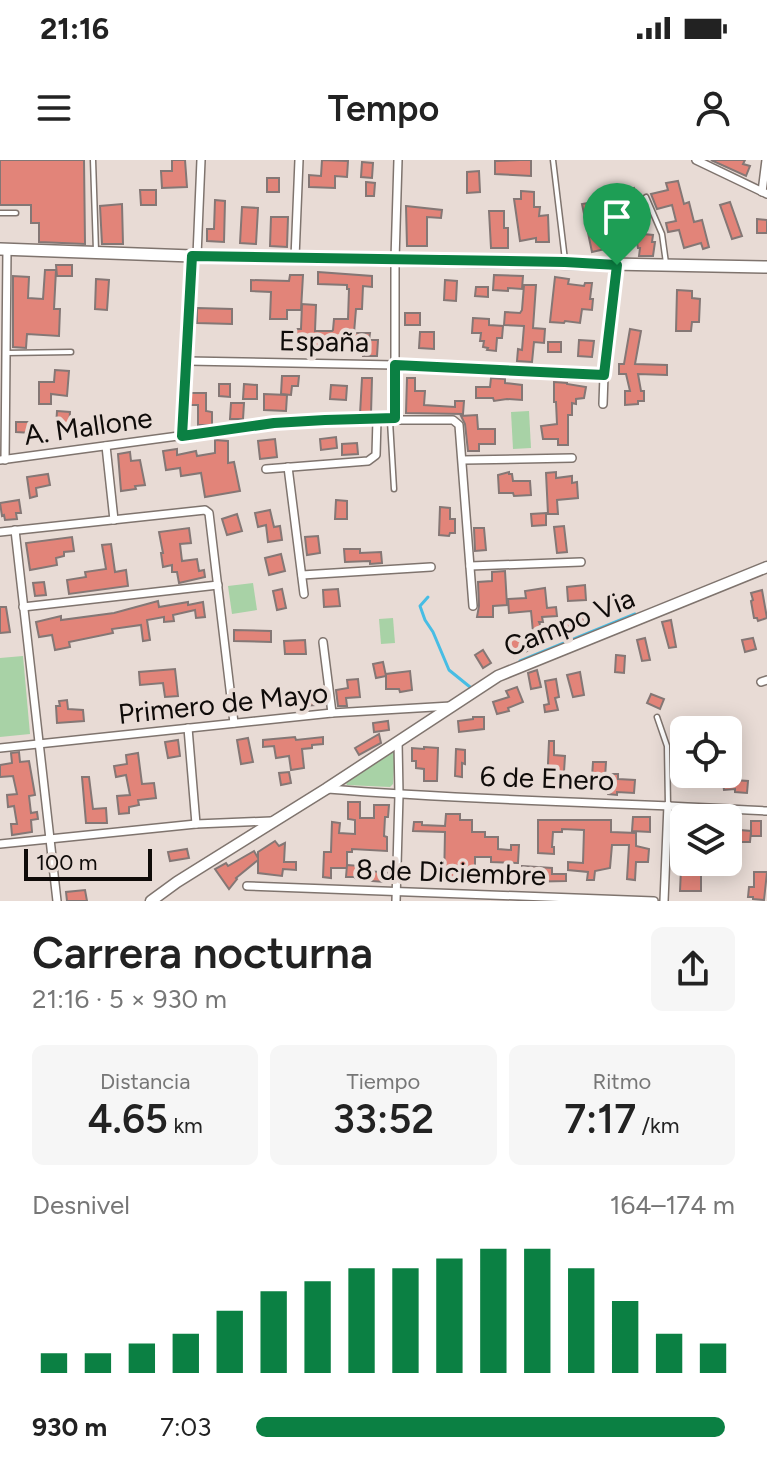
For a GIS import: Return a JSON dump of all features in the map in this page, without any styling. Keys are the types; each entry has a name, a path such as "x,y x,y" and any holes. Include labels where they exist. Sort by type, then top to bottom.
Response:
{"main road":[{"path":"4,249 96,254 767,267"}],"street":[{"path":"182,436 201,160"},
{"path":"295,258 299,160"},
{"path":"393,418 398,160"},
{"path":"696,160 765,193 766,160"},
{"path":"2,460 6,353 4,249"},
{"path":"603,404 617,265"},
{"name":"España","path":"187,361 395,365 604,375"},
{"name":"A. Mallone","path":"2,460 274,423 393,418 456,421 463,460"},
{"path":"266,469 370,460 376,455 377,419"},
{"path":"106,446 114,520"},
{"path":"473,606 463,460 572,458"},
{"path":"288,467 304,594"},
{"path":"0,532 207,511 234,723"},
{"path":"15,530 57,901"},
{"path":"470,566 581,562"},
{"path":"302,575 431,567"},
{"name":"Campo Via","path":"151,901 498,676 767,567"},
{"path":"23,607 218,585"},
{"path":"323,642 332,713"},
{"name":"Primero de Mayo","path":"0,748 332,713 451,706"},
{"path":"188,728 196,824"},
{"path":"396,897 398,741"},
{"name":"6 de Enero","path":"326,789 767,811"},
{"path":"664,901 668,805"},
{"path":"0,844 196,824 273,821"},
{"name":"8 de Diciembre","path":"247,886 396,897 654,901"}],"lane":[{"path":"93,160 96,254"},
{"path":"553,160 565,262"},
{"path":"646,197 662,234 666,266"},
{"path":"0,213 16,213"},
{"path":"6,353 71,352"},
{"path":"393,418 394,489"},
{"path":"657,717 667,746 668,805"}],"green space":[{"path":"529,411 531,448 513,449 511,412"},
{"path":"253,583 257,610 232,614 228,586"},
{"path":"393,618 395,643 381,644 379,619"},
{"path":"23,656 30,734 0,737 0,658"},
{"path":"393,751 393,784 390,787 347,785 346,783"}],"building":[{"path":"0,160 84,160 85,244 39,242 39,223 31,223 31,205 0,205"},
{"path":"172,160 185,160 187,187 162,188 161,171 172,171"},
{"path":"322,160 348,161 347,177 335,176 335,188 309,187 309,175 321,176"},
{"path":"531,160 531,176 495,174 495,161"},
{"path":"711,160 745,160 743,164 750,166 746,176"},
{"path":"362,162 373,163 372,178 361,177"},
{"path":"479,171 480,192 467,193 467,172"},
{"path":"267,178 279,178 279,192 267,192"},
{"path":"678,181 684,204 689,202 694,222 702,220 709,247 703,249 701,243 684,248 679,230 668,232 666,223 676,221 672,205 657,209 651,194 668,190 666,183"},
{"path":"366,182 375,183 374,196 366,196"},
{"path":"634,188 643,234 653,235 652,242 655,242 653,256 639,256 640,248 627,190"},
{"path":"140,190 156,190 156,205 141,205"},
{"path":"521,191 534,192 534,207 540,207 539,216 548,215 549,242 536,242 536,238 520,241 514,199 521,199"},
{"path":"215,200 225,201 224,242 207,241 207,229 214,229"},
{"path":"598,202 603,233 614,230 618,246 592,252 582,204"},
{"path":"730,202 742,236 732,239 720,205"},
{"path":"122,204 123,244 102,244 100,206"},
{"path":"406,206 442,210 441,218 427,217 427,246 407,246"},
{"path":"242,207 258,208 256,244 240,243"},
{"path":"489,211 504,211 508,248 491,248"},
{"path":"271,217 288,217 287,247 270,246"},
{"path":"757,219 767,220 767,233 757,233"},
{"path":"56,265 72,265 72,276 57,276"},
{"path":"45,270 56,270 54,309 60,309 59,336 27,334 26,348 13,347 13,276 29,277 28,298 43,299"},
{"path":"318,272 372,276 372,287 363,286 362,309 356,309 354,333 370,333 369,340 378,340 377,356 363,356 363,350 348,350 349,341 327,340 326,348 308,348 308,351 282,350 283,329 301,329 302,304 316,305 315,331 332,331 334,319 348,319 347,285 318,284"},
{"path":"290,275 303,275 301,310 287,310 287,319 270,319 271,292 251,291 251,280 289,281"},
{"path":"494,275 523,276 522,289 493,290"},
{"path":"555,277 569,279 568,284 584,286 585,283 592,283 592,310 582,309 580,323 550,322"},
{"path":"96,279 109,280 107,310 95,309"},
{"path":"445,280 457,281 456,301 444,300"},
{"path":"524,285 536,285 533,328 545,329 544,343 534,342 532,362 517,361 518,349 522,350 524,326 504,325 505,312 520,313 522,310"},
{"path":"476,287 488,287 488,297 475,296"},
{"path":"677,290 692,291 692,298 700,299 699,322 692,322 691,331 676,331"},
{"path":"197,308 232,309 232,324 197,323"},
{"path":"405,313 420,313 420,325 405,325"},
{"path":"473,318 489,319 489,325 503,326 502,338 497,338 496,351 483,347 481,333 472,333"},
{"path":"630,329 641,331 635,364 667,365 667,375 638,374 644,401 625,405 625,391 630,391 626,374 619,374 619,364 624,364"},
{"path":"420,332 434,332 434,349 419,348"},
{"path":"579,340 594,341 592,357 578,356"},
{"path":"548,342 561,342 561,352 548,352"},
{"path":"55,370 69,371 67,396 51,394 51,404 39,404 39,382 54,382"},
{"path":"282,376 299,376 298,386 292,386 291,395 281,394"},
{"path":"362,378 372,378 371,414 360,414"},
{"path":"407,378 415,378 415,391 425,391 424,405 455,407 455,401 464,401 463,414 406,413"},
{"path":"491,378 522,385 522,400 476,398 476,387 490,387"},
{"path":"554,382 586,387 584,398 576,399 576,404 572,403 572,415 568,415 568,445 558,445 558,439 543,439 541,426 557,424"},
{"path":"219,384 230,384 230,397 219,396"},
{"path":"244,384 257,385 257,399 243,399"},
{"path":"331,385 347,386 346,400 330,399"},
{"path":"191,393 206,393 206,411 212,412 212,425 198,425 198,405 190,405"},
{"path":"264,394 287,395 286,411 264,410"},
{"path":"231,403 244,403 243,419 230,419"},
{"path":"57,411 70,412 69,428 56,427"},
{"path":"477,415 478,429 495,429 495,444 479,444 479,451 468,451 461,416"},
{"path":"16,422 33,422 32,433 16,432"},
{"path":"336,437 337,448 321,450 320,439"},
{"path":"275,439 277,457 260,459 258,441"},
{"path":"215,440 228,441 228,463 234,462 240,491 205,497 201,473 181,476 180,468 166,470 163,451 177,449 177,455 196,451 197,456 215,453"},
{"path":"357,443 358,454 342,455 342,444"},
{"path":"130,452 131,461 140,460 145,485 121,491 118,454"},
{"path":"509,472 513,481 530,481 531,495 499,493 498,475"},
{"path":"556,472 556,478 572,476 572,483 577,482 578,498 557,500 558,514 548,514 546,473"},
{"path":"48,474 50,485 36,488 37,496 30,498 27,477"},
{"path":"19,500 21,513 16,513 17,519 5,520 0,503"},
{"path":"336,500 347,501 347,519 335,519"},
{"path":"440,507 450,508 450,519 455,519 455,533 449,536 439,535"},
{"path":"270,510 274,527 280,526 282,540 268,542 266,525 258,527 255,513"},
{"path":"546,513 546,525 532,526 531,514"},
{"path":"237,514 242,531 227,535 222,519"},
{"path":"564,526 567,552 557,553 554,527"},
{"path":"189,528 191,543 180,544 182,561 197,559 199,571 204,570 205,577 179,583 177,572 172,572 172,565 163,567 159,532"},
{"path":"474,528 484,528 486,550 475,551"},
{"path":"318,536 320,553 307,555 305,537"},
{"path":"72,537 74,551 64,552 64,556 56,558 57,565 30,570 26,543"},
{"path":"111,544 115,572 126,570 128,586 69,594 67,580 86,577 85,572 106,569 102,545"},
{"path":"344,549 360,549 360,553 381,552 382,563 345,562"},
{"path":"281,554 285,571 269,575 265,558"},
{"path":"505,571 507,605 493,606 493,617 477,617 478,582 492,581 492,572"},
{"path":"44,582 46,595 35,596 33,583"},
{"path":"585,585 586,600 568,601 567,587"},
{"path":"545,588 547,608 556,607 557,616 542,617 543,622 539,622 546,639 514,657 508,641 533,632 531,611 509,613 508,599 526,598 525,591"},
{"path":"282,589 286,608 277,610 273,591"},
{"path":"338,589 340,606 324,607 323,590"},
{"path":"762,590 767,618 758,621 754,618 751,593"},
{"path":"158,601 159,607 203,602 205,617 196,618 195,610 173,615 174,621 164,622 164,617 147,620 150,640 143,641 141,625 112,629 113,633 69,642 70,647 55,650 52,635 39,637 36,622 61,616 61,620 114,613"},
{"path":"0,607 6,607 10,632 0,633"},
{"path":"583,615 585,624 558,630 556,621"},
{"path":"671,620 676,647 669,648 662,622"},
{"path":"234,630 271,631 271,642 234,641"},
{"path":"645,638 650,660 642,661 637,640"},
{"path":"753,638 756,649 745,652 742,640"},
{"path":"305,640 306,654 285,654 284,641"},
{"path":"483,650 491,663 483,668 475,655"},
{"path":"616,655 625,656 624,673 615,672"},
{"path":"383,662 386,676 376,678 373,664"},
{"path":"175,669 178,696 165,697 163,683 140,685 139,672"},
{"path":"537,670 541,687 531,689 528,673"},
{"path":"410,671 412,690 400,692 399,689 386,689 386,674"},
{"path":"580,672 584,695 573,697 567,675"},
{"path":"358,679 360,697 346,698 347,706 338,706 336,690 348,688 347,680"},
{"path":"556,679 558,710 545,712 544,705 549,704 545,681"},
{"path":"517,687 523,702 497,714 493,702 509,697 506,691"},
{"path":"314,691 315,705 304,706 303,692"},
{"path":"651,694 664,699 660,709 647,703"},
{"path":"67,700 68,709 83,710 84,721 57,723 56,706 60,706 59,701"},
{"path":"484,717 484,729 459,732 458,721"},
{"path":"388,721 389,730 374,732 373,723"},
{"path":"379,734 381,743 359,755 355,748"},
{"path":"295,737 296,740 323,737 323,744 302,749 304,768 291,770 289,756 276,758 274,746 263,747 263,740"},
{"path":"248,738 253,762 241,764 237,740"},
{"path":"178,740 180,756 168,758 165,742"},
{"path":"549,741 554,741 554,755 565,756 563,787 547,786"},
{"path":"412,748 438,748 437,781 424,781 424,769 416,768 416,761 412,761"},
{"path":"456,749 465,750 462,777 455,776"},
{"path":"19,752 20,762 29,761 35,795 29,796 31,813 37,812 38,819 31,820 32,832 12,835 11,824 17,824 14,806 8,807 7,795 17,794 13,776 0,777 0,765 12,763 11,753"},
{"path":"138,753 142,784 154,783 156,798 138,800 139,805 129,807 129,813 119,814 117,796 130,795 126,775 116,777 114,766 127,764 126,755"},
{"path":"593,762 606,762 605,778 592,777"},
{"path":"289,772 291,783 281,785 279,773"},
{"path":"609,774 618,774 618,779 635,780 634,793 608,794"},
{"path":"82,777 89,777 93,809 106,808 107,823 86,823"},
{"path":"742,781 748,781 747,793 735,792 735,789 724,790 742,788"},
{"path":"348,802 360,802 360,818 374,818 374,805 389,805 384,836 387,837 387,851 352,849 352,852 347,852 347,868 331,868 331,878 323,877 324,852 331,852 332,822 340,823 339,833 355,834 355,820 348,819"},
{"path":"446,814 460,814 460,820 472,820 472,832 485,832 485,837 498,837 498,849 511,850 511,845 519,845 518,863 491,862 491,857 475,857 475,878 455,877 455,883 444,883 445,832 413,831 414,822 445,826"},
{"path":"633,817 650,817 650,832 632,831"},
{"path":"538,820 611,820 611,832 636,833 636,846 649,849 648,862 636,862 635,880 627,879 629,845 612,845 610,868 595,871 594,880 587,880 588,872 568,870 568,862 583,863 584,830 562,829 562,832 553,832 554,854 538,853"},
{"path":"751,821 761,821 761,836 751,836"},
{"path":"742,830 751,831 750,842 742,842"},
{"path":"275,841 279,846 285,843 284,862 296,862 296,870 283,869 282,876 258,873 258,860 236,878 229,889 215,869 226,863 228,866 254,851 258,858 258,852"},
{"path":"187,849 189,858 170,861 168,852"},
{"path":"347,865 367,865 367,871 380,872 381,867 388,867 385,882 346,877"},
{"path":"522,866 552,868 552,874 566,874 566,881 522,882"},
{"path":"754,872 767,872 764,900 748,897 749,887 754,887"},
{"path":"681,876 701,876 701,891 680,891"},
{"path":"85,890 87,901 67,901 66,892"}],"waterway":[{"path":"428,597 420,606 425,620 449,670 470,687"},
{"path":"520,661 635,614"}],"route":[{"path":"192,256 617,265 604,375 395,365 395,418 274,423 182,436 192,256"}]}
